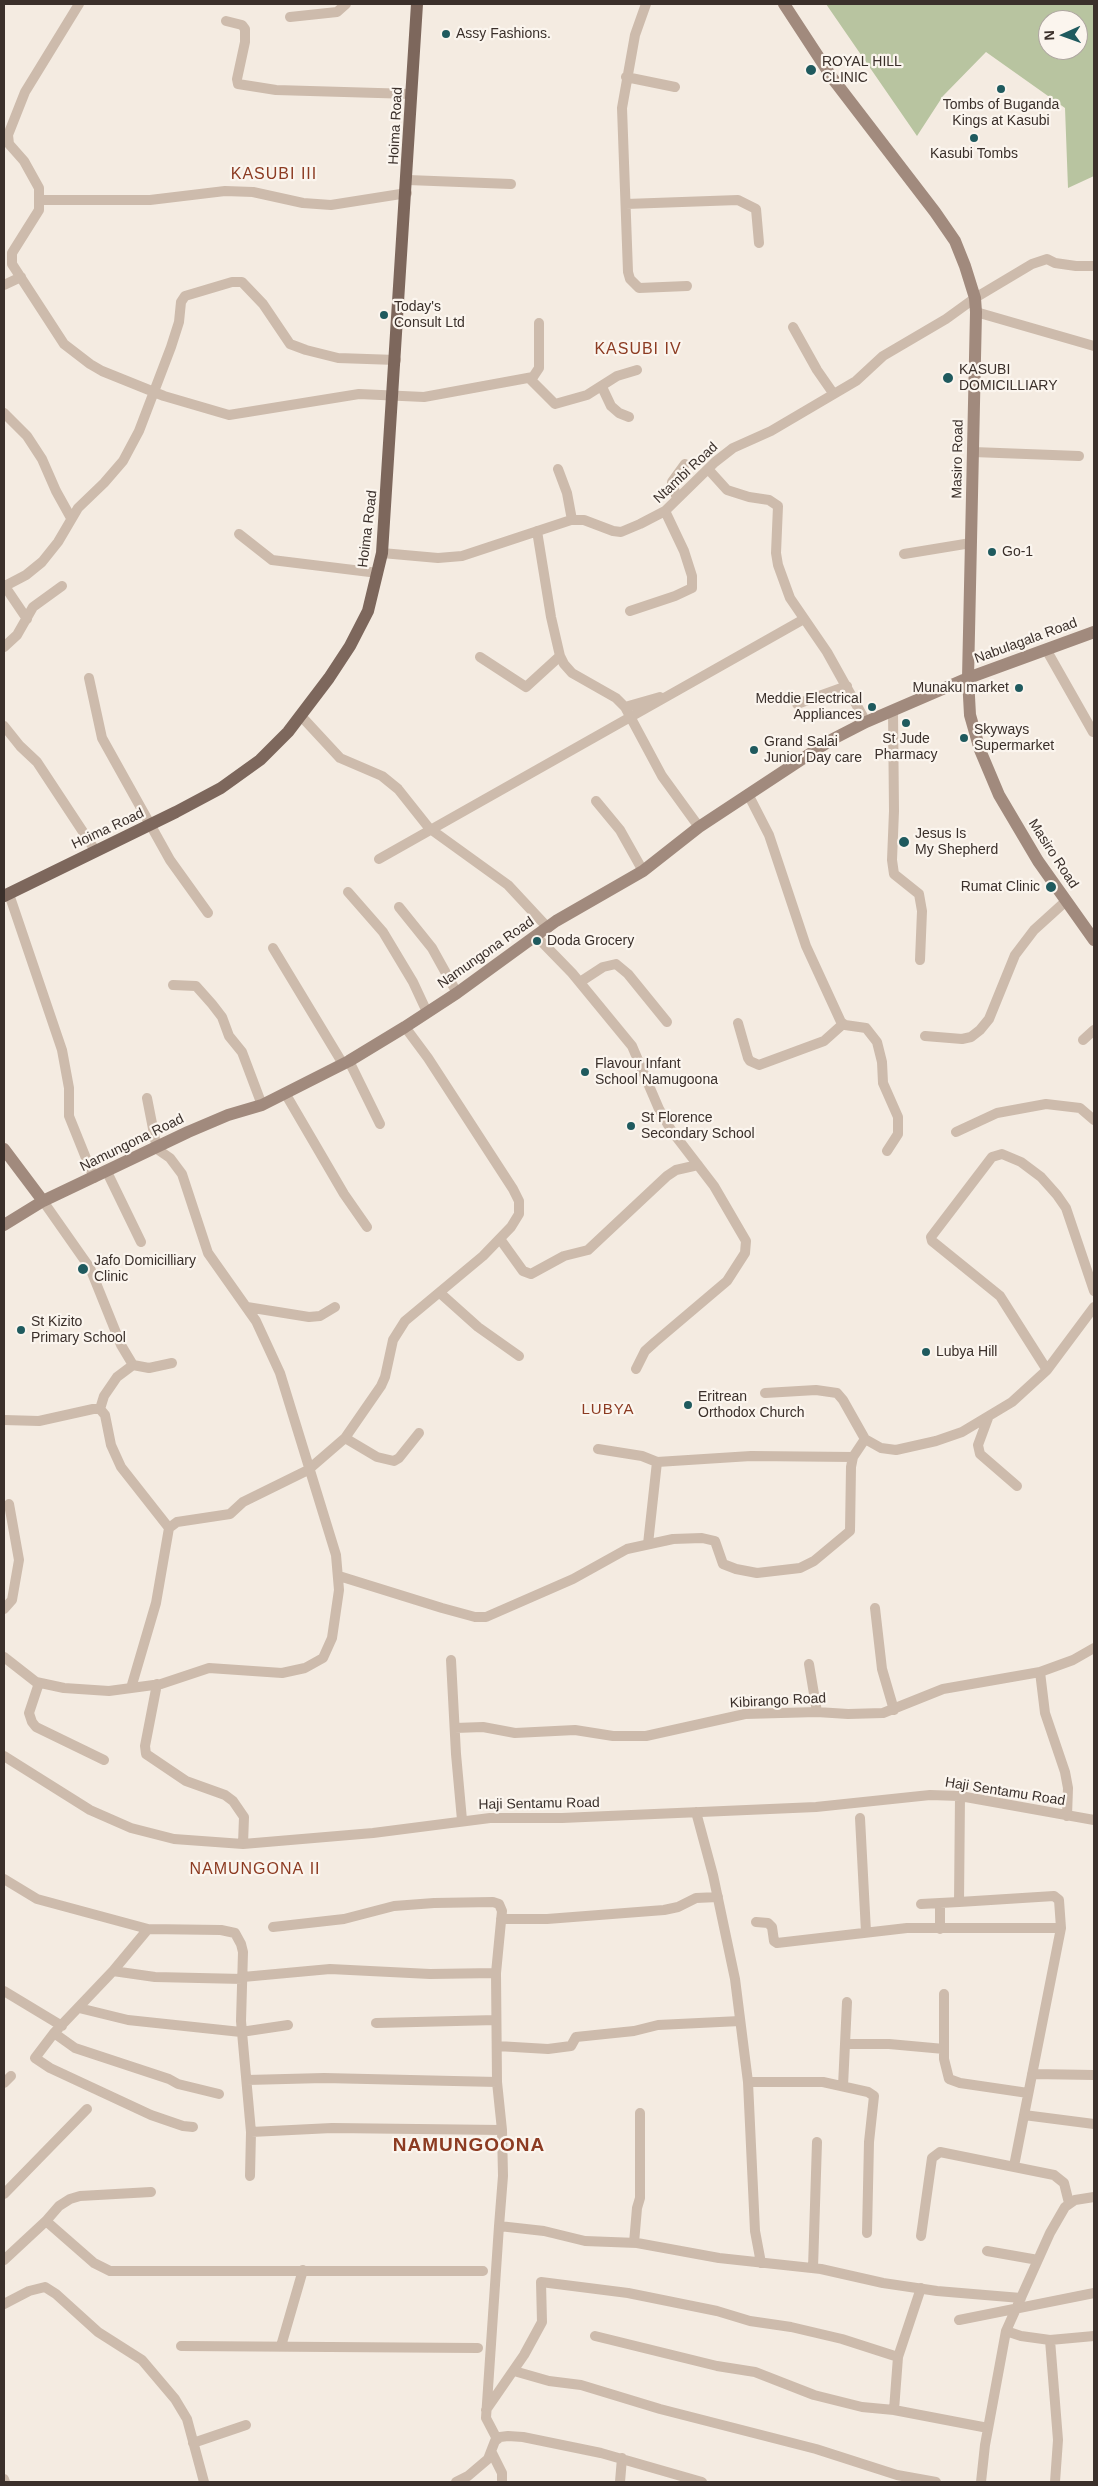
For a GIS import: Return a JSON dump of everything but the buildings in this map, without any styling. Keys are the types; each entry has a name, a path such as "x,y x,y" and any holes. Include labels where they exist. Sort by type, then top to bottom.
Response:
{"main road":[{"name":"Hoima Road","path":"6,895 95,850 150,826 241,774 274,747 301,716 329,678 354,639 368,611 382,553 418,4"}],"street":[{"path":"79,4 25,92 6,136 9,144 24,161 40,188 39,210 12,253 12,264 48,321 68,348 102,371 154,392 230,415 340,395 374,393 424,397 530,379 539,368 539,323"},
{"path":"290,17 337,12 346,4"},
{"path":"646,4 626,77 622,108 630,279 639,288 687,286"},
{"name":"Masiro Road","path":"784,4 833,79 955,241 975,298 968,678 970,715 989,775 1019,830 1094,940"},
{"path":"226,22 242,25 245,29 245,42 237,79 238,84 292,91 412,94"},
{"path":"626,77 675,87"},
{"path":"40,200 150,200 225,190 252,192 303,202 331,205 407,187 511,184"},
{"path":"626,204 738,200 756,209 759,243"},
{"name":"Ntambi Road","path":"382,553 438,558 462,556 572,520 584,520 614,532 621,532 665,511 708,469 733,448 772,431 856,381 883,356 946,319 975,298 1032,264 1047,259 1055,264 1094,266"},
{"path":"4,285 21,278"},
{"path":"27,619 4,585 26,575 42,562 58,542 71,518 123,461 139,431 178,327 182,298 239,281 250,288 259,298 290,344 338,358 396,360"},
{"path":"976,312 1094,346"},
{"path":"793,327 817,370 833,393"},
{"path":"530,379 555,404 566,402 602,387 617,376 637,370"},
{"path":"602,387 611,406 619,413 629,416"},
{"path":"4,413 27,436 42,459 56,491 71,518"},
{"path":"973,452 1079,456"},
{"path":"677,498 672,482 686,464"},
{"path":"558,469 567,494 572,520"},
{"path":"708,469 727,490 748,497 769,500 778,506 778,565 790,598 827,652 866,722"},
{"path":"630,611 675,596 692,588 692,576 684,550 665,511"},
{"path":"537,531 560,656 572,673 616,698 625,707 662,776 699,827"},
{"path":"239,534 272,560 378,574"},
{"path":"904,554 971,543"},
{"path":"4,647 17,635 33,607 62,586"},
{"path":"379,859 804,619"},
{"name":"Nabulagala Road","path":"968,678 1048,651 1094,632"},
{"path":"1048,651 1093,732"},
{"path":"480,657 526,687 560,656"},
{"path":"89,678 102,738 170,860 208,912"},
{"name":"Namungona Road","path":"4,1225 43,1201 228,1115 262,1105 346,1062 405,1028 565,916 642,871 699,827 831,740 866,722 968,678"},
{"path":"797,704 847,686"},
{"path":"625,707 664,695"},
{"path":"893,711 894,811 892,860 894,874 919,894 922,911 920,960"},
{"path":"301,716 340,758 382,776 398,789 428,828 508,885 548,928"},
{"path":"4,726 20,746 37,762 95,850"},
{"path":"748,794 769,835 806,946 843,1024"},
{"path":"596,801 620,830 642,871"},
{"path":"348,892 367,912 388,940 427,1012"},
{"path":"6,895 62,1050 69,1088 69,1116 94,1178"},
{"path":"925,1036 962,1039 971,1037 980,1030 989,1019 1015,955 1034,930 1066,901"},
{"path":"398,907 432,948 457,992"},
{"path":"536,936 580,982 632,1046 659,1109 671,1130 723,1199 746,1241 745,1253 727,1281 655,1342 646,1351 636,1369"},
{"path":"273,948 346,1062 380,1124"},
{"path":"580,982 603,967 616,964 628,974 667,1022"},
{"path":"173,985 196,986 217,1011 229,1036 242,1052 262,1105"},
{"path":"738,1024 748,1058 754,1064 759,1065 824,1040 843,1024 866,1028 877,1042 882,1062 883,1083 898,1117 898,1134 887,1151"},
{"path":"131,1688 156,1603 169,1528 177,1522 225,1516 243,1502 308,1470 345,1438 380,1386 397,1332 405,1321 440,1293 500,1239 511,1227 518,1214 519,1201 428,1058 405,1028"},
{"path":"1084,1040 1094,1030"},
{"path":"285,1093 339,1186 367,1227"},
{"path":"4,1657 29,1679 39,1683 91,1691 157,1684 209,1668 282,1673 314,1664 323,1658 329,1649 334,1624 339,1576 331,1535 308,1470 280,1373 260,1327 248,1307 208,1253 189,1188 182,1174 170,1158 157,1149 148,1098"},
{"path":"956,1132 997,1113 1046,1104 1080,1108 1094,1120"},
{"path":"4,1149 90,1268 121,1345 133,1365"},
{"path":"1047,1370 1000,1296 932,1241 931,1237 992,1157 1002,1154 1021,1162 1041,1177 1057,1195 1066,1208 1094,1291"},
{"path":"500,1239 523,1271 531,1274 564,1256 588,1250 667,1176 676,1170 698,1165"},
{"path":"107,1172 141,1242"},
{"path":"440,1293 478,1327 519,1356"},
{"path":"248,1307 308,1317 320,1316 335,1307"},
{"path":"765,1393 816,1390 837,1393 843,1400 864,1439 881,1448 902,1449 962,1432 1012,1402 1047,1370 1094,1307"},
{"path":"100,1409 104,1396 117,1377 133,1365 149,1368 172,1363"},
{"path":"4,1420 40,1421 93,1408 100,1409 105,1415 108,1436 121,1467 169,1528"},
{"path":"988,1418 978,1445 980,1454 1017,1486"},
{"path":"345,1438 377,1457 394,1461 399,1458 419,1433"},
{"path":"339,1576 442,1608 475,1617 486,1617 573,1579 628,1549 648,1544 689,1538 712,1540 717,1544 723,1564 750,1572 777,1572 808,1565 851,1529 849,1487 853,1457 864,1439"},
{"path":"598,1450 642,1456 657,1462 751,1456 853,1457"},
{"path":"648,1544 657,1462"},
{"path":"4,1609 12,1600 19,1560 9,1504"},
{"path":"875,1608 882,1669 894,1710"},
{"name":"Kibirango Road","path":"455,1728 483,1727 515,1733 575,1730 613,1736 646,1736 745,1714 817,1712 867,1714 894,1710 927,1694 943,1689 1040,1672 1073,1660 1094,1648"},
{"path":"451,1660 462,1820"},
{"path":"809,1664 817,1712"},
{"path":"1040,1672 1045,1713 1065,1772 1068,1788 1068,1816"},
{"path":"39,1683 29,1713 36,1727 104,1760"},
{"path":"157,1684 145,1746 146,1754 186,1781 225,1795 233,1802 244,1817 243,1844"},
{"name":"Haji Sentamu Road","path":"4,1756 90,1810 131,1828 174,1839 243,1844 373,1833 462,1820 816,1807 930,1795 960,1796 1094,1820"},
{"path":"959,1902 960,1796"},
{"path":"696,1812 718,1897 735,1979 748,2082 755,2231 761,2263"},
{"path":"860,1818 866,1932"},
{"path":"4,1879 37,1899 148,1929 221,1930 235,1933 241,1944 243,1978 241,2032 251,2132 250,2176"},
{"path":"921,1904 1054,1896 1060,1900 1061,1928 1014,2166"},
{"path":"501,1919 547,1919 664,1910 678,1907 696,1898 718,1897"},
{"path":"273,1927 344,1919 385,1908 434,1902 496,1903 501,1907 496,1973 496,2020 497,2082 502,2130 503,2176 486,2410 486,2418 497,2439"},
{"path":"940,1903 940,1929"},
{"path":"756,1922 768,1923 772,1927 774,1941 778,1943 907,1928 1061,1928"},
{"path":"148,1929 113,1971 58,2029 35,2058 50,2068 151,2115 183,2126 193,2127"},
{"path":"113,1971 156,1977 243,1978 330,1969 430,1974 496,1973"},
{"path":"4,1991 58,2029 75,2048 169,2079 178,2084 219,2094"},
{"path":"944,1994 946,2075 953,2082 1028,2093"},
{"path":"843,2086 847,2002"},
{"path":"79,2008 128,2020 241,2032 288,2025"},
{"path":"376,2023 496,2020"},
{"path":"497,2046 548,2049 571,2046 576,2037 634,2031 658,2025 740,2021"},
{"path":"846,2044 888,2044 944,2049"},
{"path":"1032,2074 1094,2075"},
{"path":"247,2080 324,2078 497,2082"},
{"path":"748,2082 823,2082 872,2094 875,2099 870,2142 867,2233"},
{"path":"4,2194 87,2109"},
{"path":"634,2243 640,2190 640,2113"},
{"path":"1024,2115 1094,2124"},
{"path":"251,2132 332,2128 502,2130"},
{"path":"813,2268 817,2142"},
{"path":"921,2236 932,2158 936,2153 943,2152 1014,2166 1059,2178 1067,2190 1069,2203"},
{"path":"4,2260 46,2221 59,2206 70,2199 80,2196 151,2192"},
{"path":"982,2482 988,2428 1006,2331 1055,2224 1069,2203 1082,2198 1094,2197"},
{"path":"46,2221 94,2263 110,2271 483,2271"},
{"path":"499,2226 552,2232 585,2240 634,2243 719,2258 813,2268 883,2283 1022,2298"},
{"path":"986,2251 1038,2260"},
{"path":"281,2346 303,2270"},
{"path":"486,2410 514,2371 542,2322 541,2282 628,2293 717,2311 750,2321 791,2326 842,2339 898,2357"},
{"path":"4,2304 37,2287 45,2287 56,2294 92,2328 145,2362 183,2412 190,2428 204,2482"},
{"path":"894,2410 898,2357 922,2288"},
{"path":"959,2320 1094,2294"},
{"path":"1006,2331 1021,2336 1050,2340 1094,2336"},
{"path":"595,2336 717,2366 754,2372 814,2395 862,2407 894,2410 988,2428"},
{"path":"1050,2340 1058,2440 1055,2482"},
{"path":"181,2346 478,2348"},
{"path":"514,2371 549,2381 581,2385 660,2409 816,2449 898,2475 936,2482"},
{"path":"193,2443 246,2425"},
{"path":"502,2482 499,2465 494,2461 492,2453 492,2445 500,2436 523,2437 622,2458 697,2481"},
{"path":"456,2482 468,2476 492,2453"},
{"path":"620,2482 622,2458"}],"green space":[{"path":"826,4 1094,4 1094,176 1068,188 1065,108 986,52 943,96 917,136"}],"place":[{"name":"Assy Fashions.","path":"446,34"},
{"name":"ROYAL HILL CLINIC","path":"811,70"},
{"name":"Tombs of Buganda Kings at Kasubi","path":"1001,89"},
{"name":"Kasubi Tombs","path":"974,138"},
{"name":"Today's Consult Ltd","path":"384,315"},
{"name":"KASUBI DOMICILLIARY","path":"948,378"},
{"name":"Go-1","path":"992,552"},
{"name":"Munaku market","path":"1019,688"},
{"name":"Meddie Electrical Appliances","path":"872,707"},
{"name":"St Jude Pharmacy","path":"906,723"},
{"name":"Skyways Supermarket","path":"964,738"},
{"name":"Grand Salai Junior Day care","path":"754,750"},
{"name":"Jesus Is My Shepherd","path":"904,842"},
{"name":"Rumat Clinic","path":"1051,887"},
{"name":"Doda Grocery","path":"537,941"},
{"name":"Flavour Infant School Namugoona","path":"585,1072"},
{"name":"St Florence Secondary School","path":"631,1126"},
{"name":"Jafo Domicilliary Clinic","path":"83,1269"},
{"name":"St Kizito Primary School","path":"21,1330"},
{"name":"Lubya Hill","path":"926,1352"},
{"name":"Eritrean Orthodox Church","path":"688,1405"}],"district":[{"name":"KASUBI III","path":"274,175"},
{"name":"KASUBI IV","path":"638,350"},
{"name":"LUBYA","path":"608,1410"},
{"name":"NAMUNGONA II","path":"255,1870"},
{"name":"NAMUNGOONA","path":"469,2146"}]}
